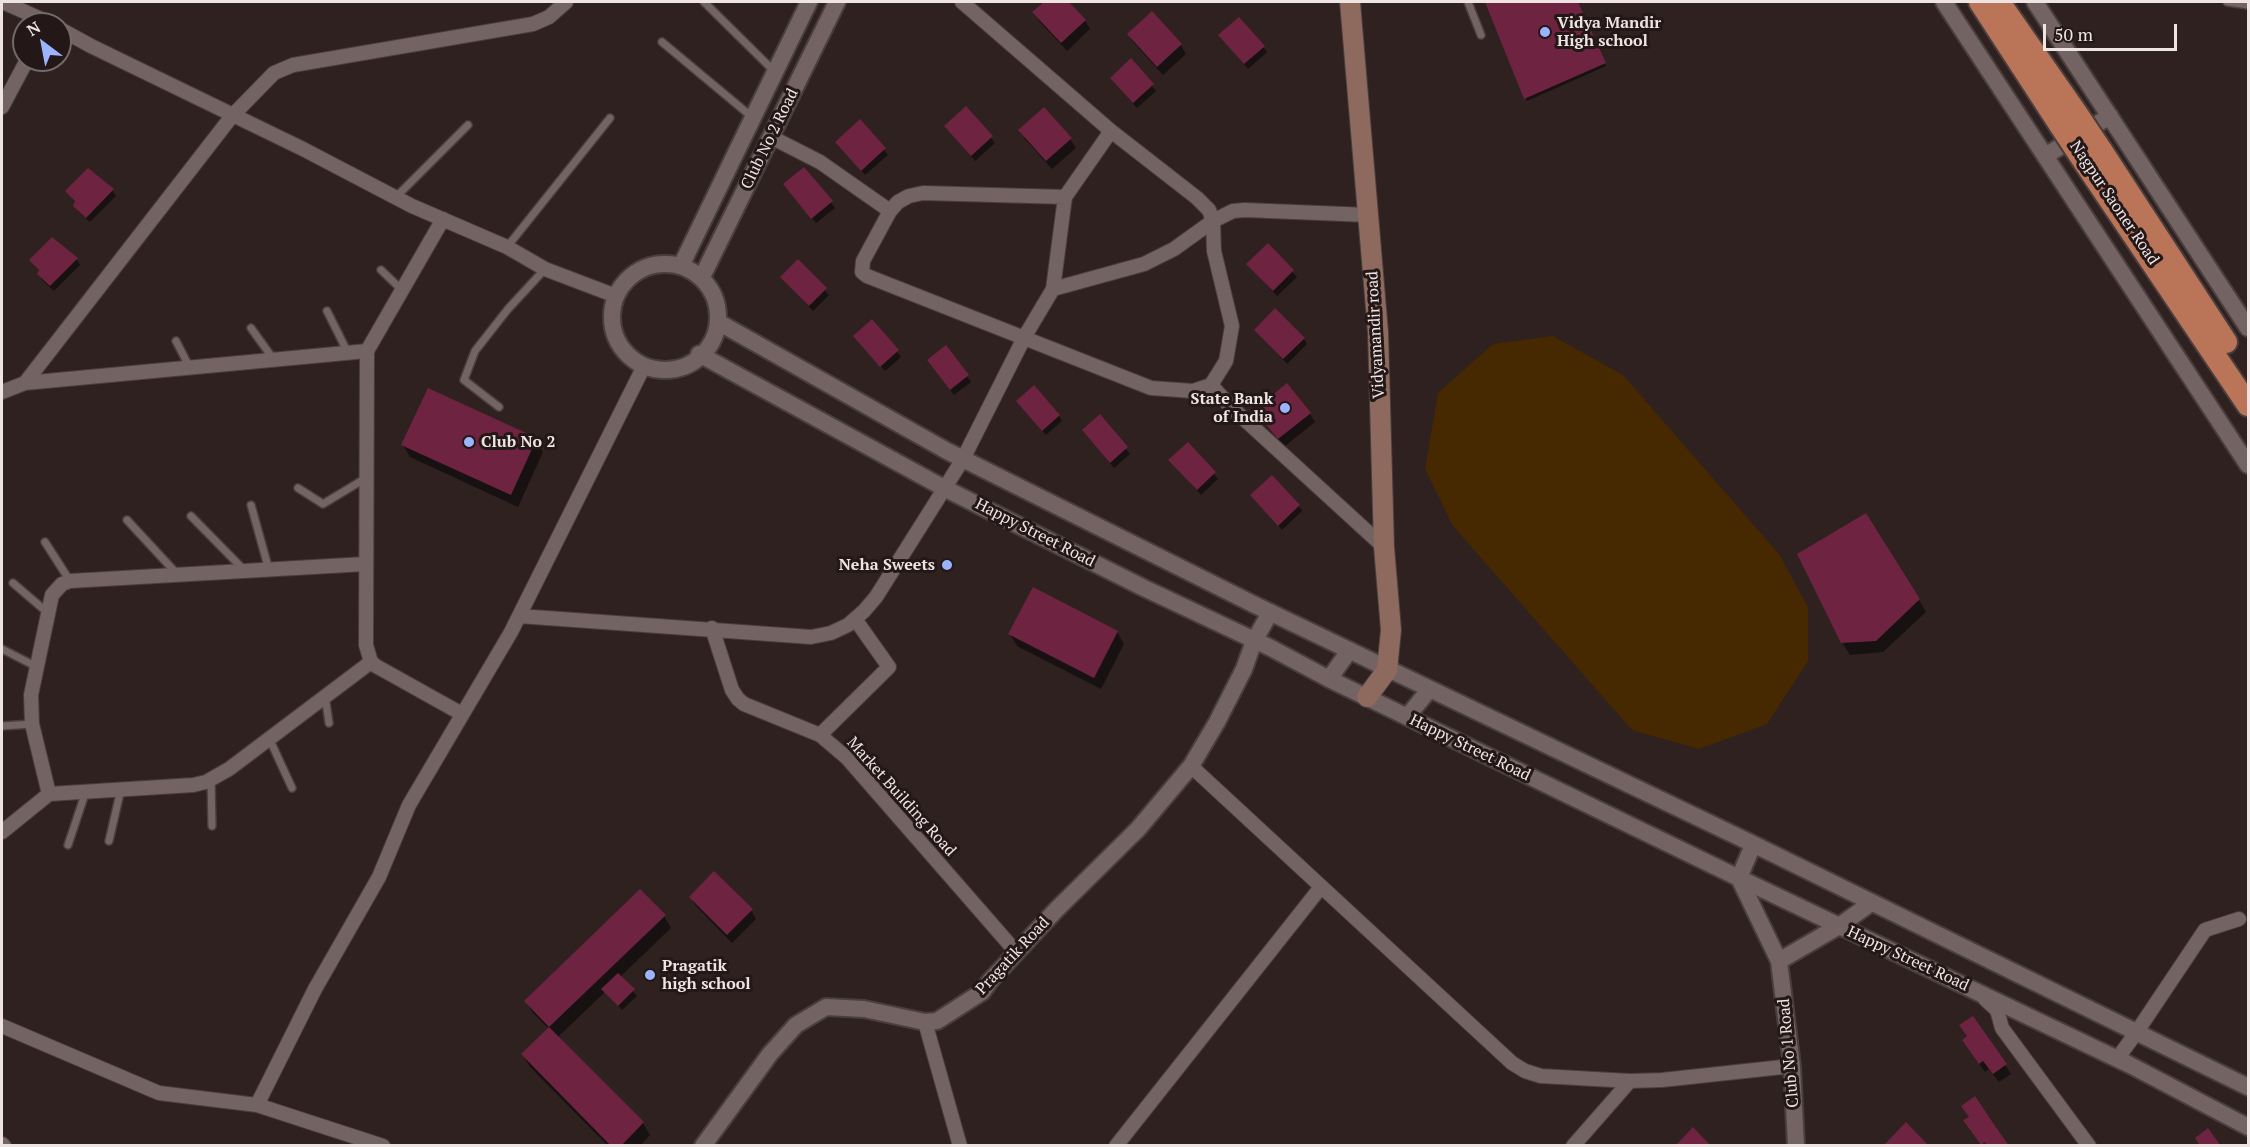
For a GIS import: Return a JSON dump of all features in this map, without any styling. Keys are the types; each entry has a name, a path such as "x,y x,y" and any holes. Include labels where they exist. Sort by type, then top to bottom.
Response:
{"highway":[{"name":"Nagpur Saoner Road","path":"1980,2 2068,119"},
{"name":"Nagpur Saoner Road","path":"1999,2 2068,119 2248,376"},
{"name":"Nagpur Saoner Road","path":"2092,155 2248,405"}],"main road":[{"name":"Vidyamandir road","path":"1350,2 1378,332 1384,547 1391,630 1387,670"},
{"path":"1367,697 1387,670"}],"street":[{"path":"3,2 24,12"},
{"path":"25,383 232,116 267,79 282,68 533,24 549,17 566,2"},
{"name":"Club No 2 Road","path":"681,266 809,2"},
{"name":"Club No 2 Road","path":"702,277 837,2"},
{"path":"962,2 1112,131 1209,210 1213,221 1214,251 1232,326 1226,361 1211,385 1193,391 1151,388 1025,336 867,276 862,272 862,261 890,211 904,199 923,193 1065,197"},
{"path":"1944,2 2248,465"},
{"path":"2035,2 2248,328"},
{"path":"72,36 396,197 507,247 544,269 616,296"},
{"path":"2,107 21,72"},
{"path":"2045,156 2110,116"},
{"path":"519,616 712,628 811,637 831,633 848,625 876,597 963,459 1025,336 1053,289 1065,197 1112,131"},
{"path":"771,137 820,162 890,211"},
{"path":"1053,289 1143,264 1174,249 1213,221 1233,211 1368,215"},
{"path":"443,219 367,351 366,645 371,662 462,714"},
{"path":"663,263 681,266 702,277 710,287 717,304 718,322 714,339 688,365 670,370 652,369 636,361 623,350 615,335 612,319 616,296 632,275 647,267 663,263"},
{"name":"Happy Street Road","path":"718,322 963,459 1387,670 1753,845 2248,1087"},
{"path":"2,392 25,383 367,351"},
{"name":"Happy Street Road","path":"699,354 944,488 1407,717 2117,1059 2248,1126"},
{"path":"258,1105 315,989 379,877 409,805 519,616 644,366"},
{"path":"1211,385 1231,407 1384,547"},
{"path":"49,795 32,724 31,695 52,595 57,588 70,581 365,564"},
{"name":"Pragatik Road","path":"926,1022 937,1021 982,992 1057,909 1137,829 1191,766 1239,680 1254,641 1270,612"},
{"path":"820,735 889,667 855,619"},
{"name":"Market Building Road","path":"712,628 732,690 738,699 744,704 820,735 847,758 1017,953"},
{"path":"1329,679 1349,651"},
{"path":"2,832 49,795 192,785 211,780 229,769 371,662"},
{"path":"1407,717 1429,690"},
{"path":"1191,766 1512,1063 1525,1071 1541,1076 1630,1081 1662,1080 1792,1066"},
{"path":"1739,878 1753,845"},
{"name":"Club No 1 Road","path":"1739,878 1779,961 1792,1066 1796,1146"},
{"path":"1116,1146 1321,887"},
{"path":"1779,961 1839,926 1871,903"},
{"path":"2117,1059 2205,930 2239,919"},
{"path":"1976,991 1997,1010 2002,1028 2089,1146"},
{"path":"703,1146 770,1054 796,1025 826,1007 864,1009 926,1022 960,1146"},
{"path":"2,1026 159,1093 258,1105 383,1146"},
{"path":"1573,1146 1630,1081"}],"lane":[{"path":"704,2 775,72"},
{"path":"1468,2 1481,35"},
{"path":"2227,2 2248,5"},
{"path":"662,42 753,118"},
{"path":"507,247 610,118"},
{"path":"396,197 468,125"},
{"path":"499,407 464,380 476,351 507,309 544,269"},
{"path":"381,270 402,290"},
{"path":"327,311 348,353"},
{"path":"251,328 274,360"},
{"path":"176,340 190,368"},
{"path":"298,488 323,504 366,478"},
{"path":"251,505 269,570"},
{"path":"191,516 245,571"},
{"path":"127,520 178,575"},
{"path":"45,542 70,581"},
{"path":"13,583 48,613"},
{"path":"2,649 37,667"},
{"path":"325,696 329,723"},
{"path":"2,726 32,724"},
{"path":"269,738 292,788"},
{"path":"211,780 212,826"},
{"path":"109,841 121,789"},
{"path":"68,845 86,791"}],"shaded area":[{"path":"1553,336 1623,375 1779,554 1808,607 1808,661 1767,724 1699,749 1632,730 1453,526 1425,469 1438,393 1493,344"}],"building":[{"path":"1044,2 1069,2 1086,20 1061,43 1032,12"},
{"name":"Vidya Mandir High school","path":"1485,2 1578,2 1606,63 1524,99"},
{"path":"1152,11 1182,44 1157,67 1127,34"},
{"path":"1239,17 1265,46 1244,64 1218,35"},
{"path":"1131,58 1154,84 1133,103 1110,78"},
{"path":"966,106 993,136 971,156 944,126"},
{"path":"1044,107 1072,138 1046,161 1018,130"},
{"path":"860,119 886,148 861,171 835,142"},
{"path":"804,167 833,201 811,219 783,184"},
{"path":"88,168 114,189 86,218 73,206 75,201 65,191"},
{"path":"52,237 78,258 50,286 37,274 39,270 29,260"},
{"path":"1268,243 1294,270 1273,291 1246,264"},
{"path":"798,259 827,288 809,306 780,277"},
{"path":"1275,308 1305,338 1283,359 1254,330"},
{"path":"872,319 899,350 880,367 853,336"},
{"path":"946,345 969,375 950,390 927,360"},
{"path":"1287,383 1311,413 1278,439 1254,410"},
{"path":"1034,385 1060,415 1042,431 1016,401"},
{"name":"Club No 2","path":"428,388 537,438 511,495 401,445"},
{"path":"1100,414 1128,447 1110,463 1082,430"},
{"path":"1188,442 1216,472 1197,490 1168,460"},
{"path":"1272,475 1300,505 1278,526 1250,495"},
{"path":"1866,513 1920,599 1876,641 1841,643 1797,554"},
{"path":"1033,587 1118,631 1094,678 1008,634"},
{"path":"714,871 753,909 727,935 689,897"},
{"path":"640,889 666,915 549,1027 524,1001"},
{"path":"618,973 635,989 618,1006 601,989"},
{"path":"1973,1016 2007,1064 1993,1074 1983,1061 1979,1064 1962,1040 1967,1036 1959,1025"},
{"path":"549,1027 644,1122 621,1146 611,1146 521,1054"},
{"path":"1975,1096 2009,1146 1988,1146 1985,1142 1981,1145 1963,1120 1969,1117 1961,1106"},
{"path":"1906,1122 1929,1146 1883,1146"},
{"path":"1693,1127 1711,1146 1675,1146"},
{"path":"2208,1128 2221,1146 2200,1146 2195,1138"}],"place":[{"name":"Vidya Mandir High school","path":"1545,32"},
{"name":"State Bank of India","path":"1285,408"},
{"name":"Club No 2","path":"469,442"},
{"name":"Neha Sweets","path":"947,565"},
{"name":"Pragatik high school","path":"650,975"}]}
